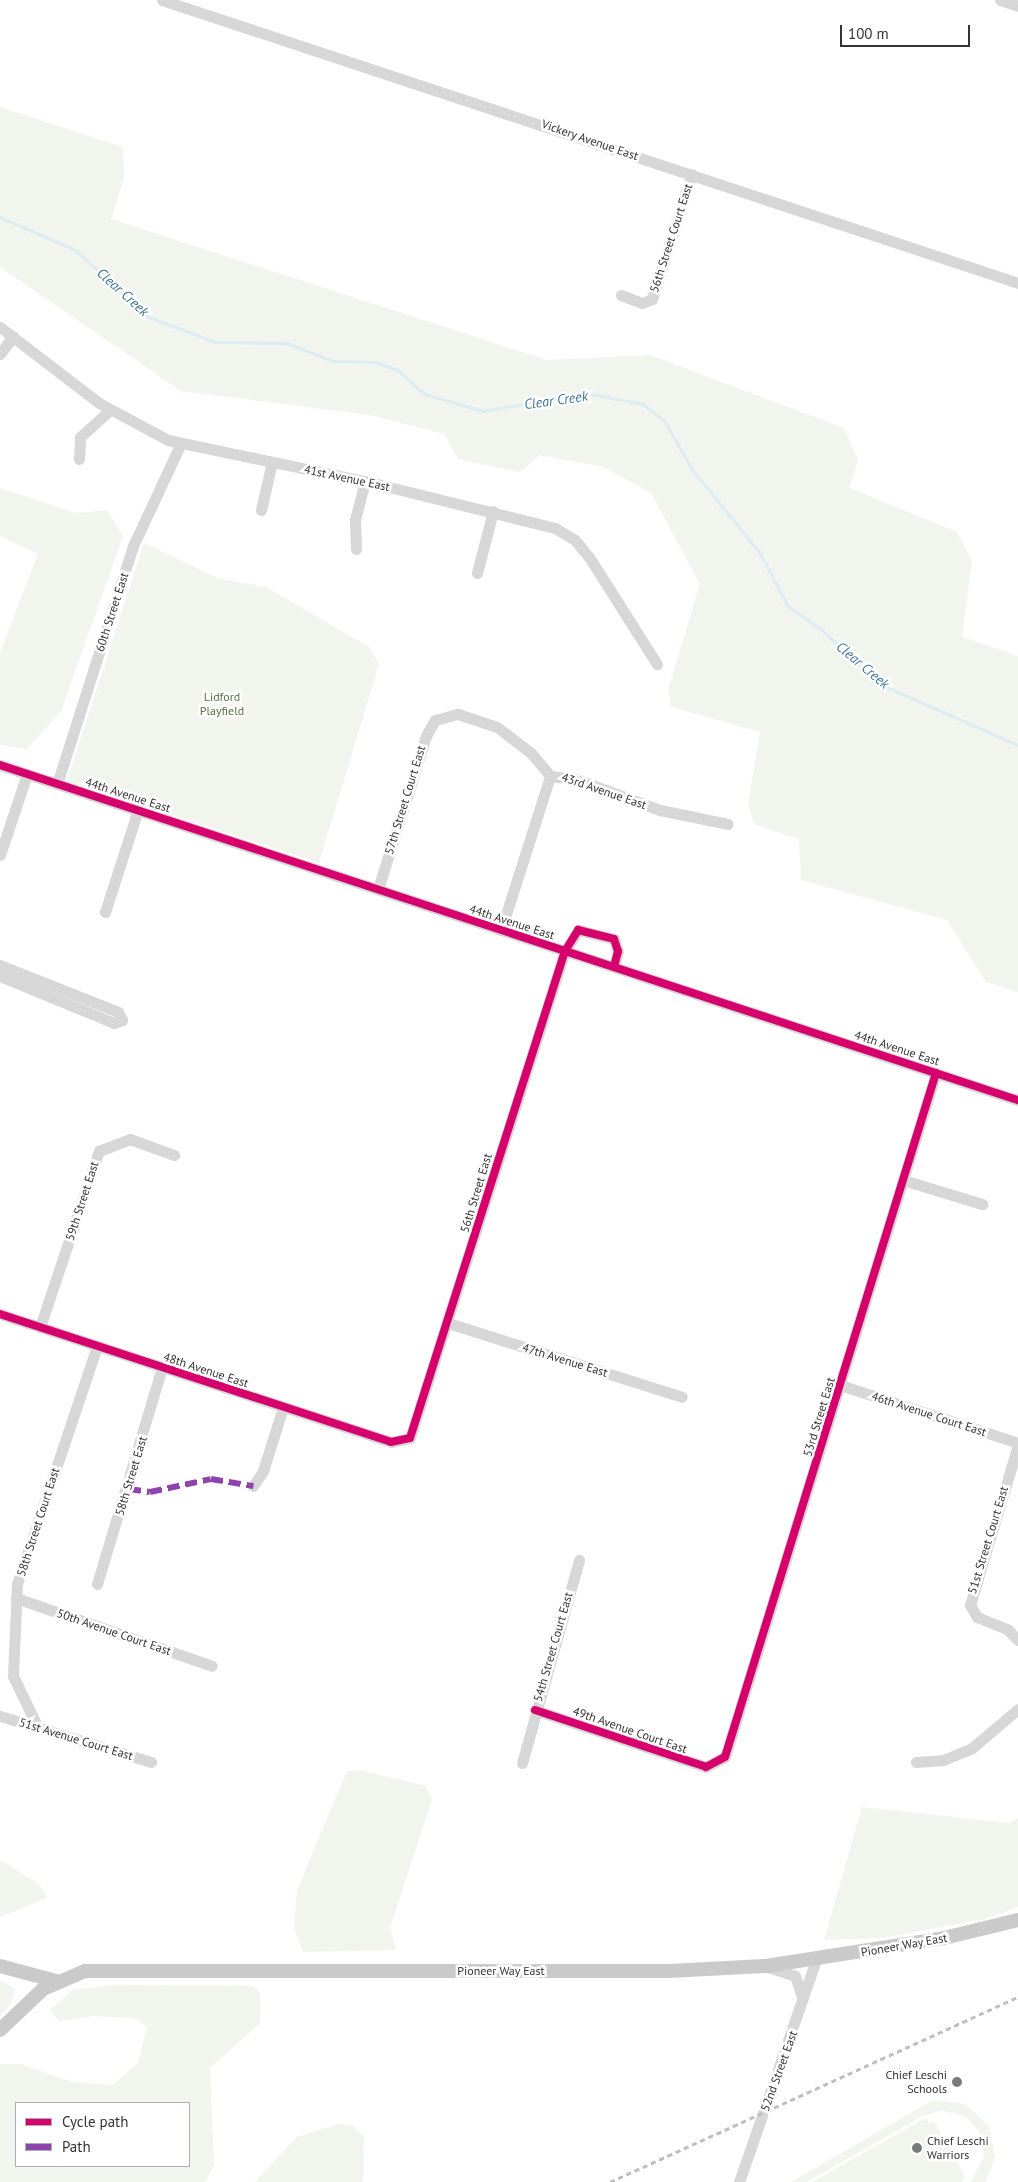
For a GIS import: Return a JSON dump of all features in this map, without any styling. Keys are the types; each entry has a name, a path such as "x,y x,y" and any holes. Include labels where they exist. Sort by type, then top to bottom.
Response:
{"main road":[{"name":"Pioneer Way East","path":"0,2030 56,1981 107,1970 669,1971 766,1966 816,1960 1018,1920"},
{"path":"0,1966 56,1981"}],"street":[{"name":"Vickery Avenue East","path":"162,0 1018,283"},
{"path":"1004,1 1018,6"},
{"name":"56th Street Court East","path":"621,295 642,303 652,299 692,174"},
{"name":"41st Avenue East","path":"0,327 110,410 180,444 365,481 493,511 555,528 575,540 657,664"},
{"path":"0,354 13,336"},
{"path":"79,459 80,437 110,410"},
{"name":"60th Street East","path":"57,784 133,546 180,444"},
{"path":"261,510 272,462"},
{"path":"356,549 355,520 365,481"},
{"path":"478,573 493,511"},
{"name":"43rd Avenue East","path":"441,716 458,714 497,727 531,753 550,776 576,779 660,810 728,824"},
{"name":"57th Street Court East","path":"378,889 426,736 441,716"},
{"name":"44th Avenue East","path":"0,765 1018,1100"},
{"path":"0,855 27,774"},
{"path":"501,930 550,776"},
{"path":"105,912 138,810"},
{"path":"565,951 578,930 614,939 618,951 614,967"},
{"name":"56th Street East","path":"406,1440 418,1424 565,951"},
{"path":"0,965 118,1012 122,1020 114,1023 0,976"},
{"name":"53rd Street East","path":"717,1765 725,1757 740,1714 936,1072"},
{"name":"59th Street East","path":"40,1327 100,1151 132,1139 174,1155"},
{"path":"903,1180 982,1204"},
{"name":"48th Avenue East","path":"0,1314 391,1442 406,1440"},
{"name":"47th Avenue East","path":"448,1323 682,1396"},
{"name":"58th Street Court East","path":"38,1728 12,1676 16,1598 21,1567 97,1346"},
{"name":"58th Street East","path":"97,1584 162,1368"},
{"name":"46th Avenue Court East","path":"840,1385 1018,1444"},
{"path":"254,1486 263,1471 283,1407"},
{"name":"51st Street Court East","path":"1018,1444 970,1605 977,1618 1007,1629 1018,1640"},
{"name":"54th Street Court East","path":"522,1763 535,1710 578,1560"},
{"name":"50th Avenue Court East","path":"16,1598 212,1666"},
{"path":"916,1762 942,1760 972,1748 1018,1709"},
{"name":"49th Avenue Court East","path":"535,1710 706,1767 717,1765"},
{"name":"51st Avenue Court East","path":"0,1716 151,1762"},
{"name":"52nd Street East","path":"739,2182 816,1960"},
{"path":"766,1966 795,1976 803,2000"}],"green space":[{"path":"0,107 123,147 124,178 111,219 547,360 650,355 844,428 858,460 849,488 957,532 972,561 962,637 1018,656 1018,992 986,982 947,920 801,880 799,839 754,824 748,804 760,732 671,707 668,690 700,584 651,493 604,467 540,455 520,472 458,459 444,434 370,415 181,391 0,267"},
{"path":"0,488 77,513 107,510 123,536 61,711 27,749 0,745 0,653 38,554 0,536"},
{"name":"Lidford Playfield","path":"144,543 219,579 266,587 369,647 379,664 319,863 67,781"},
{"path":"359,1770 426,1786 432,1799 390,1928 396,1950 303,1952 294,1927 297,1890 347,1771"},
{"path":"862,1807 1009,1823 1018,1818 1018,1907 984,1919 883,1938 824,1940"},
{"path":"0,1860 39,1884 47,1898 0,1917"},
{"path":"0,1980 15,1989 10,2005 0,2016"},
{"path":"112,1985 254,1986 260,1994 260,2023 210,2068 214,2165 205,2182 0,2182 0,2064 20,2064 72,2082 113,2085 138,2063 147,2027 134,2018 93,2016 59,2021 50,2010 73,1990"},
{"path":"933,2100 965,2104 989,2126 995,2157 985,2182 971,2182 984,2156 979,2131 966,2117 942,2110 923,2116 807,2182 791,2182"},
{"name":"Chief Leschi Warriors","path":"926,2118 929,2123 934,2121 965,2176 962,2182 812,2182"},
{"path":"338,2124 353,2126 364,2137 363,2182 255,2182 297,2137"}],"waterway":[{"name":"Clear Creek","path":"0,217 76,250 146,316 216,342 287,343 334,361 375,362 398,370 425,394 483,411 586,393 643,404 665,421 692,469 761,554 788,606 820,628 882,685 1018,745"}],"railway":[{"path":"610,2182 1018,1997"}],"marked path":[{"path":"129,1489 150,1492 211,1479 253,1486"}],"cycle path":[{"path":"0,765 1018,1100"},
{"path":"0,1314 391,1442 410,1438 565,951 578,930 614,939 618,951 614,967"},
{"path":"535,1710 706,1767 725,1757 936,1073"}],"place":[{"name":"Chief Leschi Schools","path":"957,2082"},
{"name":"Chief Leschi Warriors","path":"917,2148"}]}
